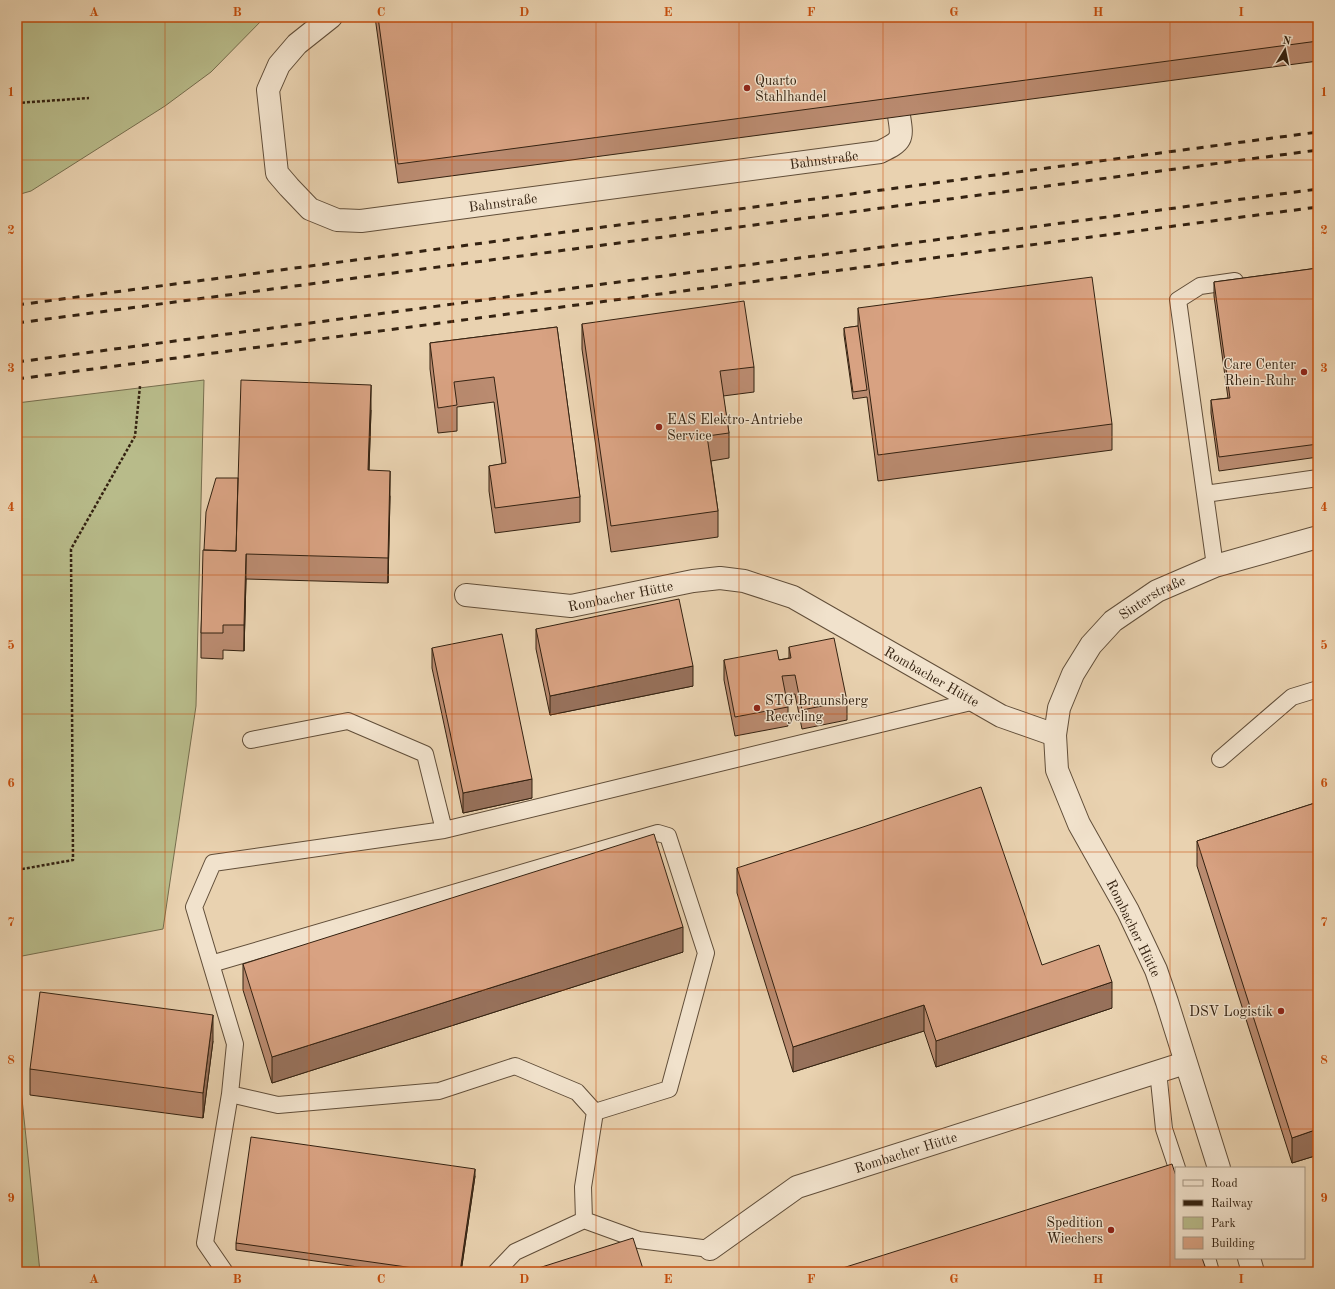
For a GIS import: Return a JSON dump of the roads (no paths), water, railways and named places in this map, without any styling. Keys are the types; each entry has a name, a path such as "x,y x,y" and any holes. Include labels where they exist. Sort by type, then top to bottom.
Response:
{"street":[{"name":"Bahnstraße","path":"331,17 298,44 279,66 268,90 277,173 310,209 337,220 361,221 880,152 893,146 900,139 901,131 899,116"},
{"name":"Sinterstraße","path":"1055,735 1059,708 1073,674 1091,645 1114,621 1157,591 1215,566 1318,537"},
{"name":"Rombacher Hütte","path":"466,595 571,606 693,581 720,578 744,581 793,597 1001,716 1055,735 1057,770 1079,824 1128,911 1156,970 1168,1002 1185,1063 1220,1167"},
{"name":"Rombacher Hütte","path":"710,1249 797,1187 1185,1063"},
{"path":"1248,1259 1253,1272"}],"lane":[{"path":"1215,566 1178,300 1200,286 1247,280"},
{"path":"1205,494 1318,478"},
{"path":"1220,759 1292,697 1318,689"},
{"path":"225,1272 205,1243 230,1094 235,1044 194,907 212,862 444,830 975,701"},
{"path":"251,740 348,721 425,754 444,830"},
{"path":"211,964 658,832 668,836 706,953 669,1089 595,1112"},
{"path":"230,1094 278,1105 440,1091 515,1066 578,1092 595,1112 583,1187 584,1220"},
{"path":"1158,1071 1164,1129 1177,1167"},
{"path":"496,1272 515,1252 584,1220 639,1240 710,1249"},
{"path":"1207,1259 1211,1272"}],"railway":[{"path":"17,305 1318,132"},
{"path":"17,323 1318,150"},
{"path":"17,362 1318,189"},
{"path":"17,379 1318,207"}],"place":[{"name":"Quarto Stahlhandel","path":"747,88"},
{"name":"Care Center Rhein-Ruhr","path":"1304,372"},
{"name":"EAS Elektro-Antriebe Service","path":"659,427"},
{"name":"STG Braunsberg Recycling","path":"757,708"},
{"name":"DSV Logistik","path":"1281,1011"},
{"name":"Spedition Wiechers","path":"1111,1230"}]}
